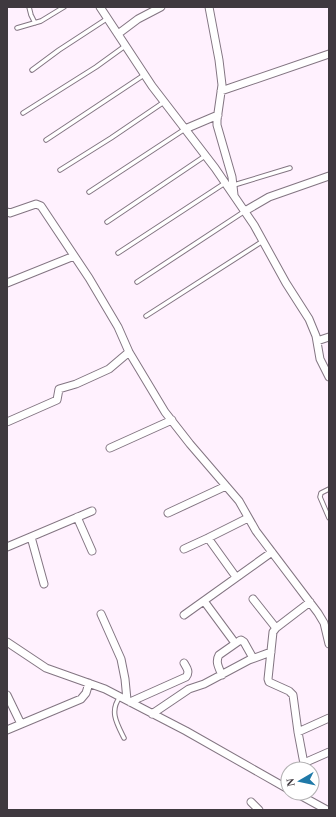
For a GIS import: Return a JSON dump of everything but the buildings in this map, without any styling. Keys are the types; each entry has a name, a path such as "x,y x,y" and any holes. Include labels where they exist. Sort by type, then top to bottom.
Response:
{"street":[{"path":"100,7 144,74 245,211 286,283 309,318 317,341 320,359 329,377"},
{"path":"118,34 151,9 160,7"},
{"path":"209,7 220,60 221,91 217,125 234,185 234,196"},
{"path":"221,91 329,54"},
{"path":"185,129 218,115"},
{"path":"245,211 269,197 329,176"},
{"path":"7,212 10,213 38,204 89,278 118,327 129,352 172,420 190,444 239,501 256,531 322,619 329,644"},
{"path":"7,283 74,256"},
{"path":"317,341 329,337"},
{"path":"7,422 57,400 59,389 76,384 109,369 129,352"},
{"path":"110,448 172,420"},
{"path":"168,513 226,486"},
{"path":"7,547 92,511"},
{"path":"77,517 92,551"},
{"path":"184,549 248,518"},
{"path":"31,537 44,584"},
{"path":"208,538 236,578"},
{"path":"184,616 272,552"},
{"path":"253,599 276,628"},
{"path":"204,602 235,644"},
{"path":"303,761 292,693 269,681 273,632 276,628 310,602"},
{"path":"101,614 121,659 125,679 126,699"},
{"path":"222,675 216,659 219,655 241,640 244,642 253,658"},
{"path":"7,642 46,668 105,689 126,699 280,784"},
{"path":"152,714 189,689 204,684 253,658 271,652"},
{"path":"126,699 186,677 188,674 188,669 184,663"},
{"path":"7,730 80,699 86,693 89,684"},
{"path":"7,695 22,724"},
{"path":"298,732 329,718"},
{"path":"313,761 329,752"},
{"path":"310,801 321,809"},
{"path":"251,802 259,810"}],"lane":[{"path":"29,7 32,19 35,23"},
{"path":"17,28 41,21 64,7"},
{"path":"32,70 59,50 108,18"},
{"path":"23,113 96,67 126,46"},
{"path":"46,140 144,74"},
{"path":"60,170 164,102"},
{"path":"89,192 185,129"},
{"path":"107,222 205,156"},
{"path":"234,185 290,168"},
{"path":"118,253 225,183"},
{"path":"137,282 245,211"},
{"path":"146,316 263,241"},
{"path":"329,489 320,495 329,518"},
{"path":"124,738 114,712 117,701 126,699"}]}
